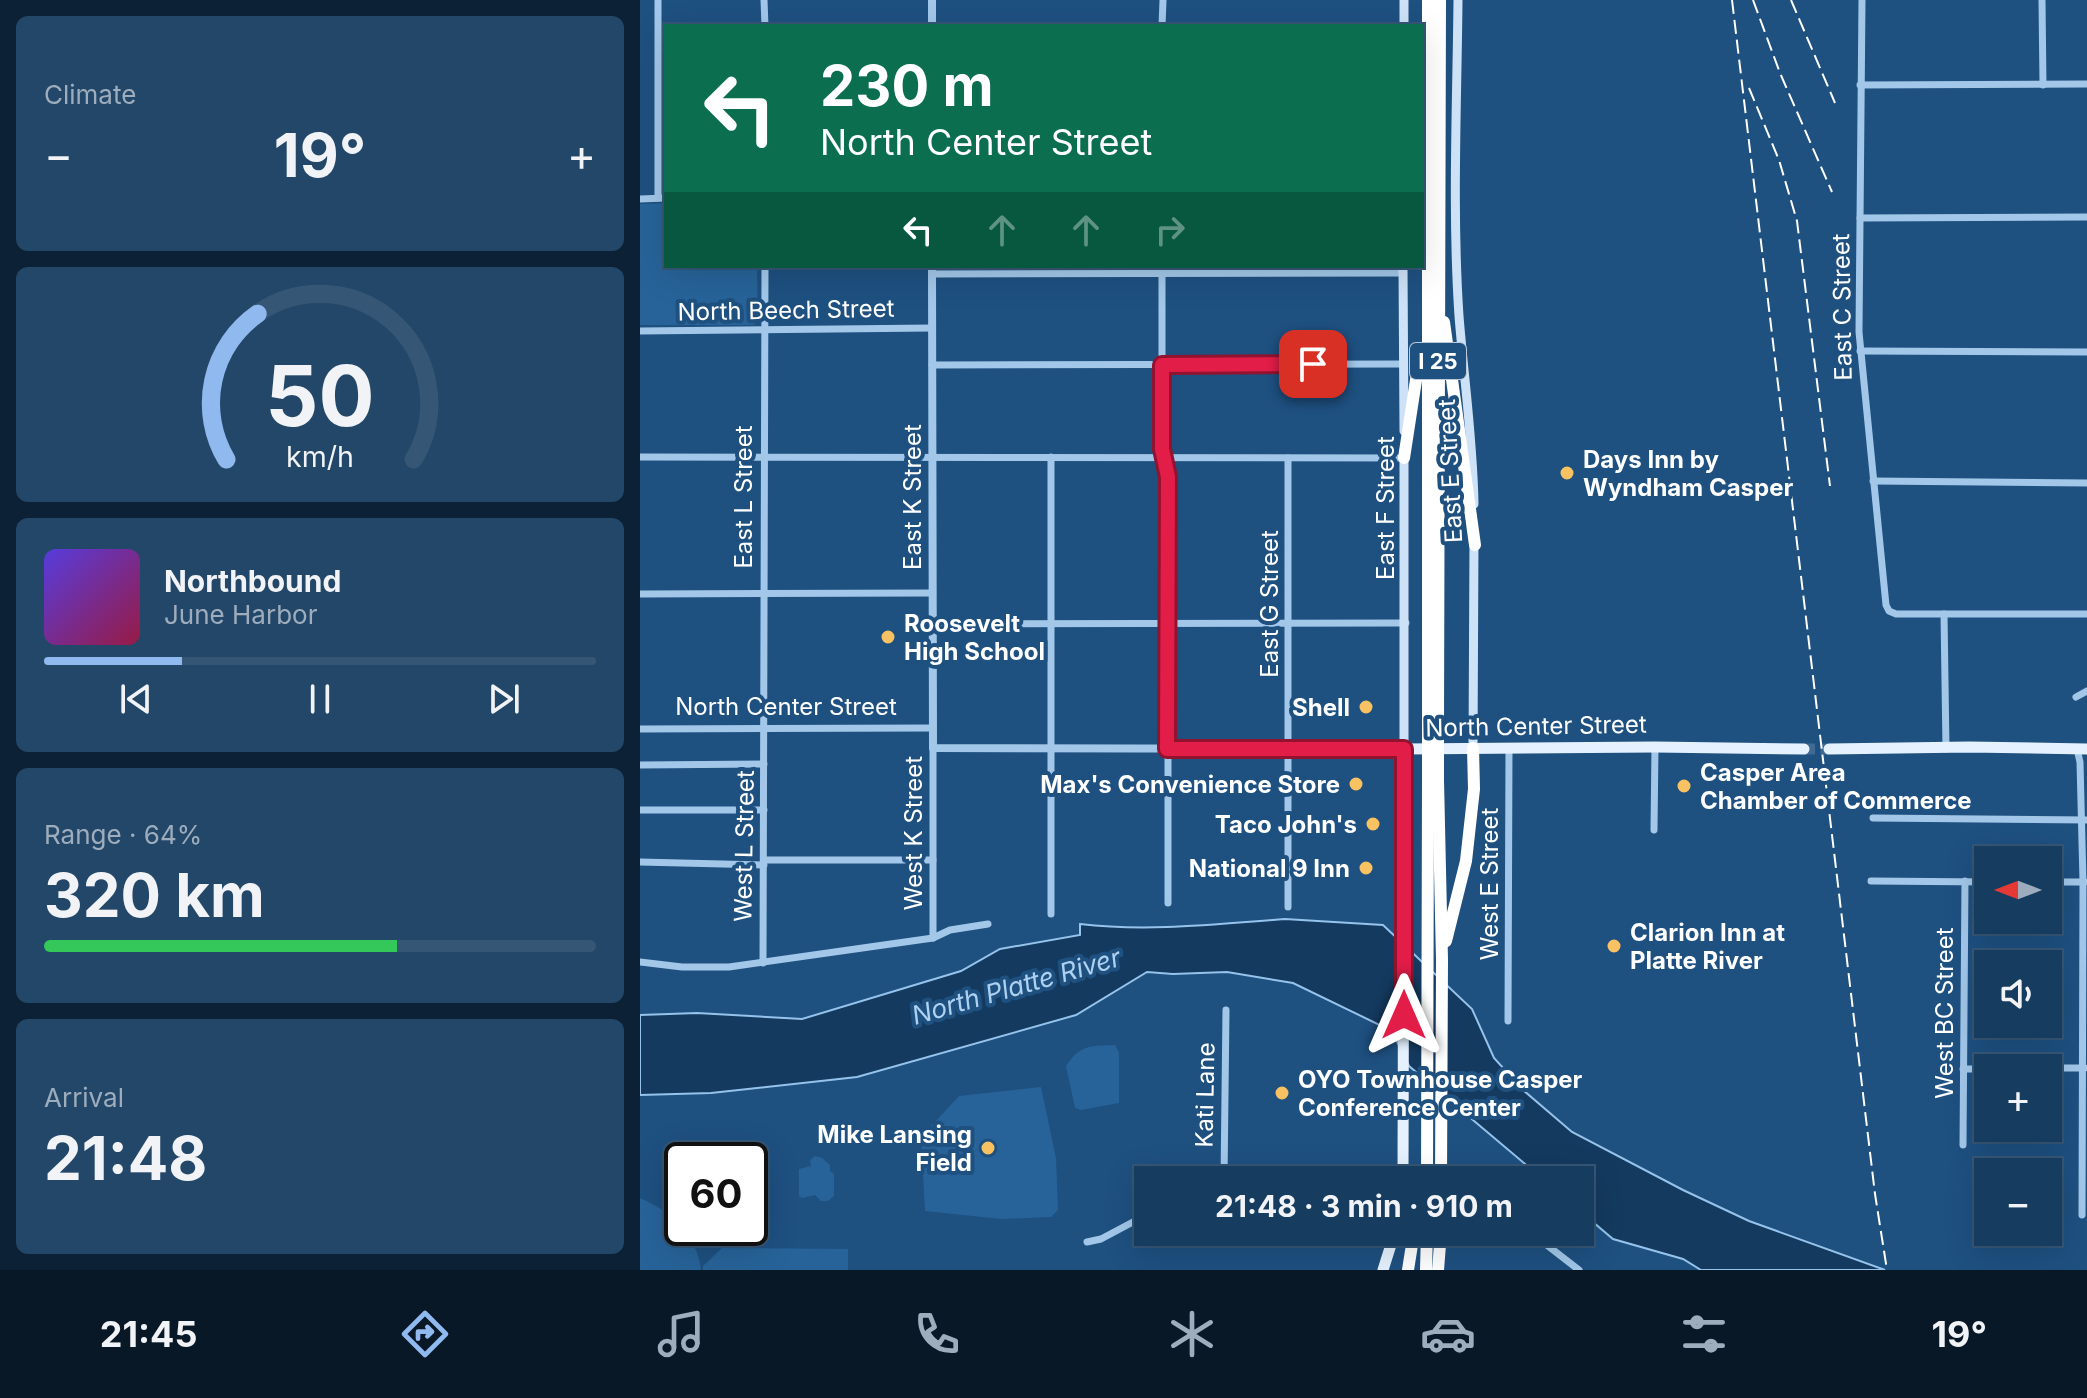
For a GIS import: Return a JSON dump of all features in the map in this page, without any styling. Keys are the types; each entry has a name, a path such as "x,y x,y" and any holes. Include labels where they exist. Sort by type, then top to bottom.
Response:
{"highway":[{"name":"I 25","path":"1427,1166 1433,780 1428,0"},
{"name":"I 25","path":"1432,279 1440,0"},
{"path":"1404,458 1432,279"},
{"path":"1432,279 1475,545"},
{"path":"1442,960 1466,861 1474,789 1473,748"},
{"name":"I 25","path":"1433,780 1442,960 1441,1166"},
{"path":"1421,1166 1426,1116"},
{"path":"1408,1270 1412,1246"},
{"path":"1426,1270 1427,1246"},
{"path":"1441,1246 1441,1270"}],"main road":[{"path":"1404,0 1404,24"},
{"name":"East E Street","path":"1458,0 1457,264 1471,431 1475,545 1473,748"},
{"name":"East F Street","path":"1403,270 1404,749"},
{"path":"1403,1166 1404,749"},
{"name":"North Center Street","path":"1404,749 1804,749"},
{"path":"1829,749 2082,749"},
{"path":"1383,1270 1391,1246"}],"street":[{"path":"640,199 662,198 662,61 658,0"},
{"path":"764,0 765,24"},
{"path":"932,0 932,24"},
{"path":"1162,24 1163,0"},
{"name":"East C Street","path":"1862,0 1860,351 1886,605 1889,611 1896,614 1944,614"},
{"path":"2042,0 2043,85"},
{"path":"1860,85 2087,84"},
{"path":"1860,218 2087,217"},
{"name":"East L Street","path":"765,268 765,729"},
{"path":"1162,269 1164,458 1168,477 1168,903"},
{"path":"932,270 1403,270"},
{"name":"East K Street","path":"932,270 933,728"},
{"name":"North Beech Street","path":"640,331 932,328"},
{"path":"1860,351 2087,352"},
{"path":"932,365 1404,364"},
{"path":"640,457 1404,458"},
{"path":"1051,457 1051,914"},
{"name":"East G Street","path":"1288,458 1288,907"},
{"path":"1873,481 2087,483"},
{"path":"640,594 932,593"},
{"path":"1946,749 1944,614 2087,614"},
{"path":"932,624 1406,623"},
{"path":"2076,697 2087,691"},
{"name":"North Center Street","path":"640,729 933,728"},
{"name":"West K Street","path":"933,728 933,938"},
{"name":"West L Street","path":"763,963 765,729"},
{"path":"1654,830 1655,747"},
{"name":"North Center Street","path":"933,748 1404,749"},
{"name":"West E Street","path":"1508,1021 1509,748"},
{"path":"2082,749 2085,882 2082,1215"},
{"path":"640,765 764,764"},
{"path":"640,810 764,810"},
{"path":"1873,818 2084,820"},
{"path":"640,862 933,860"},
{"path":"1871,881 1974,881"},
{"name":"West BC Street","path":"1963,1145 1965,881"},
{"path":"2062,882 2085,882"},
{"path":"640,962 682,967 729,967 933,938 950,930 988,924"},
{"name":"Kati Lane","path":"1224,1166 1226,1010"},
{"path":"2062,1068 2085,1068"},
{"path":"1963,1069 1974,1069"},
{"path":"1087,1242 1101,1239 1134,1221"},
{"path":"1547,1246 1577,1270"}],"shaded area":[{"path":"664,203 664,268 757,268 758,320 753,325 640,325 640,204"},
{"path":"1115,1045 1119,1053 1119,1103 1081,1110 1075,1108 1066,1066 1082,1050"},
{"name":"Mike Lansing Field","path":"1041,1087 1056,1158 1058,1210 1051,1217 1001,1219 925,1211 921,1137 959,1096"},
{"path":"815,1156 830,1165 830,1171 834,1174 834,1196 828,1201 821,1201 815,1195 799,1196 799,1169 811,1166 810,1160"},
{"path":"640,1198 664,1211 664,1246 694,1246 701,1270 640,1270"},
{"path":"722,1248 848,1249 848,1270 703,1270 703,1266"}],"water":[{"name":"North Platte River","path":"1285,919 1383,925 1472,1009 1494,1058 1523,1090 1572,1132 1749,1221 1885,1270 1701,1270 1683,1259 1613,1239 1594,1223 1594,1166 1527,1166 1409,1066 1392,1031 1293,983 1227,972 1147,972 1076,1015 857,1077 711,1093 640,1095 640,1015 697,1013 802,1019 961,971 1000,949 1080,935 1080,924 1208,925"}],"tunnel":[{"path":"1804,749 1829,749"}],"railway":[{"path":"1732,0 1875,1194 1887,1270"},
{"path":"1753,0 1780,73 1832,192"},
{"path":"1791,0 1835,103"},
{"path":"1749,88 1779,160 1797,221 1830,486"}],"place":[{"name":"Days Inn by Wyndham Casper","path":"1567,473"},
{"name":"Roosevelt High School","path":"888,637"},
{"name":"Shell","path":"1366,707"},
{"name":"Max's Convenience Store","path":"1356,784"},
{"name":"Casper Area Chamber of Commerce","path":"1684,786"},
{"name":"Taco John's","path":"1373,824"},
{"name":"National 9 Inn","path":"1366,868"},
{"name":"Clarion Inn at Platte River","path":"1614,946"},
{"name":"OYO Townhouse Casper Conference Center","path":"1282,1093"},
{"name":"Mike Lansing Field","path":"988,1148"}],"route":[{"path":"1313,364 1162,365 1162,449 1168,477 1167,749 1404,749 1404,1015"}]}
